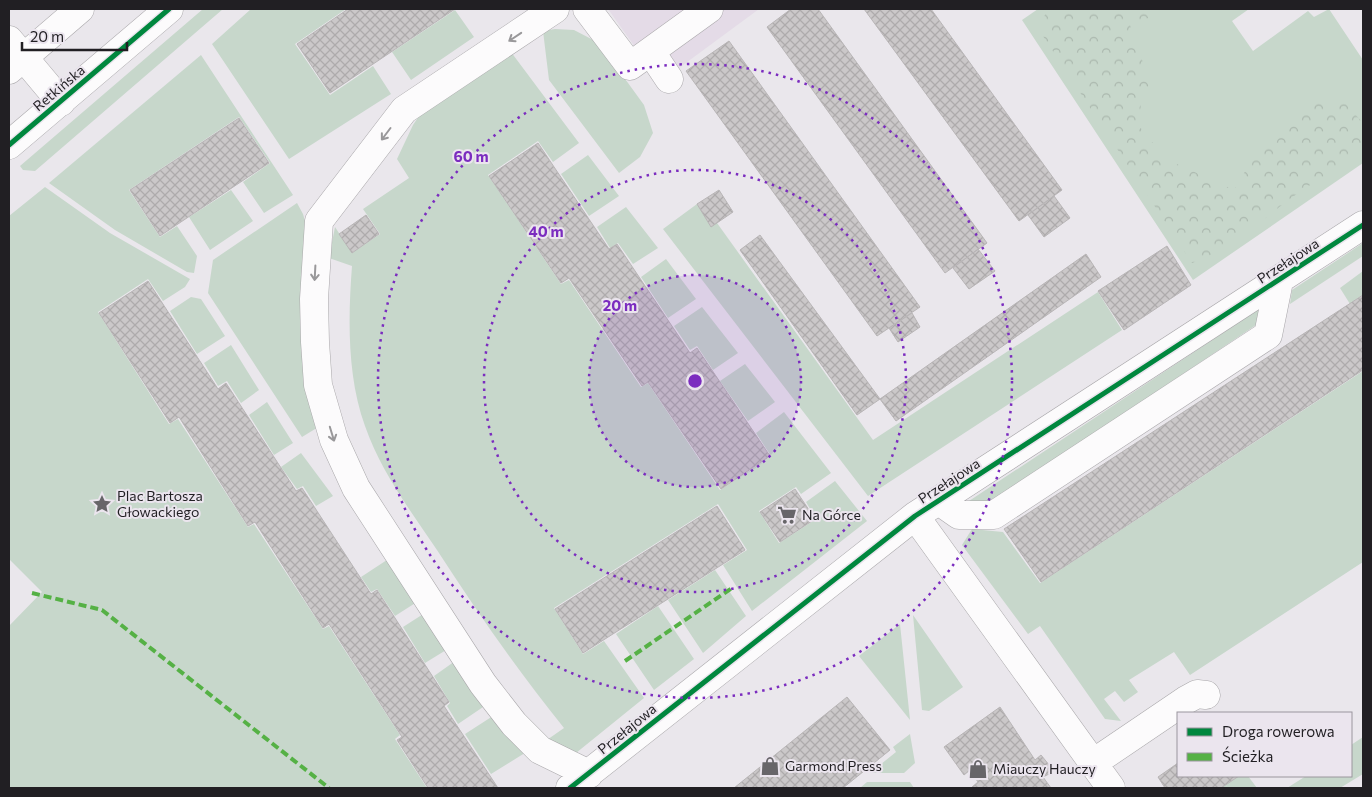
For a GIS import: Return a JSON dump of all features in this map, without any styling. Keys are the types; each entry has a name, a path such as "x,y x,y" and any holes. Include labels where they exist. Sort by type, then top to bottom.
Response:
{"street":[{"path":"61,102 14,55 80,9"},
{"name":"Retkińska","path":"9,145 170,9"},
{"path":"555,9 404,110 319,222 314,299 315,342 318,385 334,440 356,488 483,684 514,724 540,750 580,781"},
{"path":"587,9 630,66 709,9"},
{"path":"651,52 669,79"},
{"name":"Przełajowa","path":"580,781 915,516 1363,226"},
{"path":"939,501 959,515 994,515 1268,335 1279,280"},
{"path":"915,516 1111,788"},
{"path":"1093,763 1180,703 1197,694 1206,695"}],"shaded area":[{"path":"608,9 759,9 660,82"}],"green space":[{"path":"203,9 223,9 35,171 23,170 20,166"},
{"path":"251,9 346,9 295,44 330,95 373,66 391,94 289,159 212,44"},
{"path":"1038,9 1249,9 1232,21 1253,51 1308,11 1314,17 1329,9 1363,60 1363,163 1193,280 1022,20"},
{"path":"1051,9 1158,9 1156,15 1130,25 1142,60 1152,79 1141,102 1139,126 1166,159 1234,190 1256,153 1316,99 1346,104 1363,123 1363,145 1360,155 1302,190 1233,242 1192,263 1039,30 1046,12"},
{"path":"455,10 474,37 411,80 392,52"},
{"path":"555,29 574,30 599,43 644,105 653,133 640,157 619,173 549,80 543,31"},
{"path":"511,52 579,143 553,162 538,141 488,175 561,284 569,280 641,387 648,383 720,490 771,456 756,433 784,412 831,473 801,494 796,487 759,511 779,543 816,519 806,502 835,481 867,521 752,611 723,565 747,550 718,504 554,608 583,654 604,641 644,698 576,753 544,742 564,728 530,685 483,619 407,505 379,459 359,407 352,367 350,306 352,266 329,258 335,227 352,253 380,234 363,209 409,178 397,159 413,125 423,110"},
{"path":"201,55 293,195 264,213 243,182 270,163 239,117 129,190 160,237 177,226 197,256 194,273 187,272 115,230 49,183"},
{"path":"588,155 619,196 589,216 561,174"},
{"name":"Plac Bartosza Głowackiego","path":"45,187 110,233 190,279 185,287 163,301 148,279 98,312 169,424 178,419 248,527 254,524 323,629 329,626 400,735 395,739 427,788 9,788 9,626 42,592 9,559 9,216"},
{"path":"231,190 253,221 210,250 189,217"},
{"path":"297,203 307,228 320,426 302,437 208,293 213,260"},
{"path":"697,204 717,223 873,440 1098,292 1122,330 868,496 663,229"},
{"path":"626,207 658,248 633,264 618,243 610,248 597,227"},
{"path":"1363,243 1363,256 1290,304 1292,290"},
{"path":"666,259 696,299 668,318 641,277"},
{"path":"1363,271 1363,295 1350,304 1340,288"},
{"path":"191,297 201,299 225,336 197,354 170,311"},
{"path":"1265,305 1265,319 992,502 969,501"},
{"path":"702,307 738,353 713,370 697,346 690,350 674,326"},
{"path":"231,345 259,390 241,403 227,381 218,386 204,363"},
{"path":"745,364 775,402 748,421 720,381"},
{"path":"1363,371 1363,562 1190,675 1174,652 1129,680 1138,692 1124,702 1115,691 1104,699 1121,721 1105,719 1040,626 1028,634 962,545 972,529 1003,532 1040,583"},
{"path":"267,402 293,443 274,455 249,415"},
{"path":"301,453 333,496 316,506 303,486 297,489 281,467"},
{"path":"393,556 420,600 395,616 377,589 371,592 361,577"},
{"path":"715,570 746,616 703,653 668,600"},
{"path":"658,606 694,659 654,690 616,634"},
{"path":"428,611 451,647 425,663 403,627"},
{"path":"913,615 963,687 929,711 922,710"},
{"path":"900,624 910,720 859,656"},
{"path":"458,659 489,703 458,724 447,706 450,703 434,676"},
{"path":"496,714 528,751 491,774 465,734"},
{"path":"910,734 915,763 904,773 870,773 896,752 893,747"},
{"path":"1363,737 1363,774 1340,788 1287,788 1304,777 1352,777 1352,744"},
{"path":"1238,777 1249,777 1257,788 1221,788"},
{"path":"867,782 910,782 914,788 860,788"}],"building":[{"path":"348,9 455,9 330,93 297,44"},
{"path":"791,9 818,9 987,243 945,273 767,27"},
{"path":"864,9 931,9 1062,190 1019,221"},
{"path":"729,41 920,307 877,336 686,71"},
{"path":"239,118 269,163 160,236 130,190"},
{"path":"538,143 609,249 617,244 690,353 697,348 770,456 721,489 648,382 642,386 569,278 561,283 489,176"},
{"path":"719,190 733,212 711,227 697,204"},
{"path":"1054,196 1070,218 1044,237 1028,215"},
{"path":"366,215 379,234 352,253 339,234"},
{"path":"760,235 880,399 857,415 740,250"},
{"path":"1167,246 1191,285 1124,330 1098,291"},
{"path":"978,249 995,271 969,289 953,268"},
{"path":"1086,254 1101,277 896,421 880,399"},
{"path":"148,281 218,389 226,383 296,491 302,488 371,594 377,590 449,702 444,706 498,788 428,788 397,740 402,737 329,624 323,628 255,522 248,526 179,417 170,423 99,313"},
{"path":"1363,295 1363,370 1041,582 1004,529"},
{"path":"912,313 920,327 898,342 889,328"},
{"name":"Na Górce","path":"795,489 815,519 780,542 760,512"},
{"path":"717,506 745,550 583,653 555,609"},
{"path":"847,697 890,750 843,788 734,788"},
{"path":"1000,707 1035,760 1041,755 1050,766 1053,772 1043,777 1051,788 973,788 978,782 970,770 964,775 944,747"},
{"path":"1177,764 1177,777 1238,777 1221,788 1165,788 1158,777"}],"marked path":[{"path":"625,661 732,588"},
{"path":"32,593 102,610 329,788"}],"cycle path":[{"path":"9,145 169,9"},
{"path":"570,788 915,516 1363,225"}],"place":[{"name":"Plac Bartosza Głowackiego","path":"102,504"},
{"name":"Na Górce","path":"787,515"},
{"name":"Garmond Press","path":"770,766"},
{"name":"Miauczy Hauczy","path":"978,769"}]}
